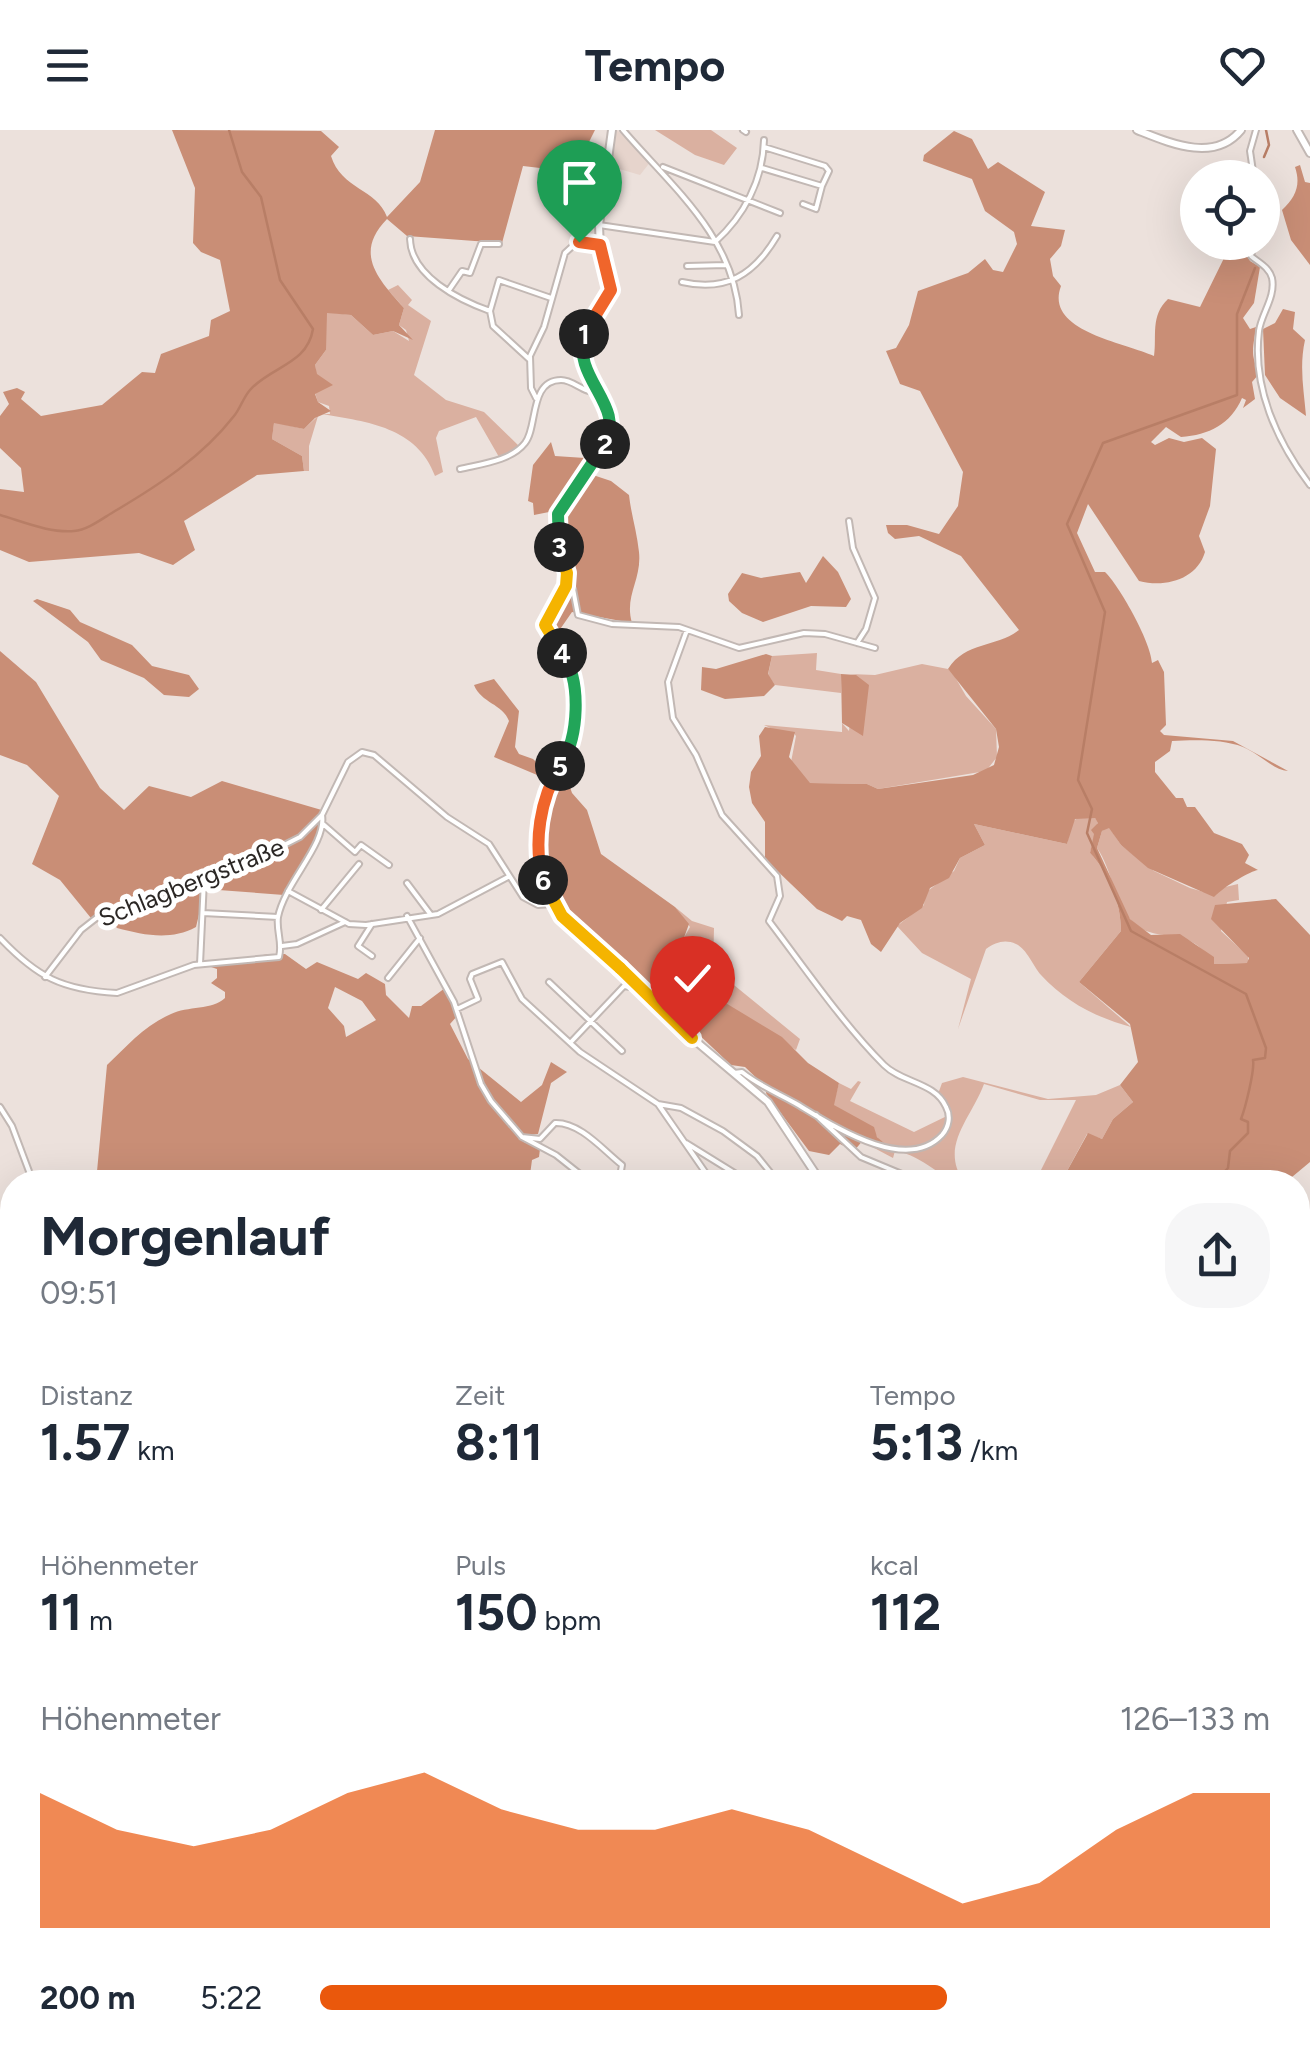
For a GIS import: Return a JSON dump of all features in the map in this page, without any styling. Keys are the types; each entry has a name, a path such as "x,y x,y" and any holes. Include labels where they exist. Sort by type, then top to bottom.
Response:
{"main road":[{"path":"612,130 598,225 611,290 587,328 581,349 583,364 610,414 609,438 563,504 555,524 567,573 566,586 545,622 548,636 570,665 574,722 570,748 550,786 538,834 539,866 553,904 771,1106 814,1170"},
{"path":"1137,130 1203,149 1224,145 1241,130"},
{"path":"1297,130 1310,153"}],"street":[{"path":"623,130 691,203 734,280 740,315"},
{"path":"1251,160 1256,130"},
{"path":"715,242 748,202 761,168 764,140"},
{"path":"764,148 825,166 829,171 816,209 803,204"},
{"path":"659,166 780,213"},
{"path":"761,168 822,186"},
{"path":"598,225 715,242"},
{"path":"682,282 715,286 734,280 765,253 777,236"},
{"path":"410,239 412,259 449,290 490,311"},
{"path":"460,469 508,456 524,445 531,430 536,398 531,388 530,359 568,249 579,242 600,245"},
{"path":"449,290 460,272 470,273 474,269 481,244 499,244"},
{"path":"1256,260 1268,270 1272,281 1259,336 1266,400 1280,440 1310,485"},
{"path":"687,266 726,265"},
{"path":"530,359 493,326 490,311 498,280 551,298"},
{"path":"536,398 559,380 597,392"},
{"path":"848,522 853,548 875,598 866,629 857,642"},
{"path":"566,586 572,589 578,615 612,624 686,630 739,648 804,633 875,648"},
{"path":"686,630 668,682 673,718 696,754 722,815 777,876 780,896 769,918 883,1064 939,1096 949,1120 938,1138 906,1149 864,1141 742,1072 734,1073"},
{"name":"Schlagbergstraße","path":"44,977 98,916 204,880 281,848 322,816 344,767 355,755 366,752 447,817 489,844 508,877 528,900 542,906 553,904"},
{"path":"0,938 28,968 44,977 64,985 116,993 200,964 279,957 282,946 278,918 296,872 320,840 322,816"},
{"path":"324,824 355,852 361,845 388,865"},
{"path":"322,910 359,864"},
{"path":"288,891 345,922 372,924 406,916 431,916 508,877"},
{"path":"200,964 204,880"},
{"path":"408,883 431,916"},
{"path":"203,913 278,918"},
{"path":"406,916 457,1008 484,1090 522,1137 575,1170"},
{"path":"282,946 297,944 345,922"},
{"path":"358,946 372,924"},
{"path":"388,978 420,938"},
{"path":"352,941 372,956"},
{"path":"457,1008 478,999 470,979 472,974 502,962 522,999 571,1042 658,1104 704,1170"},
{"path":"549,982 622,1051"},
{"path":"571,1042 624,986 640,987"},
{"path":"658,1104 680,1108 724,1130 768,1170"},
{"path":"0,1107 12,1126 28,1170"},
{"path":"816,1115 856,1154 893,1170"},
{"path":"522,1137 540,1139 555,1123 564,1123 592,1138 622,1166 622,1170"},
{"path":"685,1143 730,1170"}],"shaded area":[{"path":"172,130 321,131 339,147 331,156 336,167 375,200 387,217 420,182 435,130 595,130 584,152 563,148 557,170 523,166 502,243 407,236 387,219 372,243 373,265 404,308 399,325 413,340 393,331 373,335 351,315 327,313 326,350 315,365 317,374 333,385 315,394 318,402 331,411 315,418 304,429 274,423 272,439 302,456 304,471 257,475 184,521 195,550 173,565 139,553 29,562 0,550 0,489 24,492 21,468 0,448 0,416 9,404 3,392 17,388 25,392 21,399 41,416 102,405 142,372 155,373 161,354 209,336 211,320 230,311 220,260 201,252 193,243 195,188"},
{"path":"617,130 651,161 640,175 609,166"},
{"path":"655,130 711,130 737,148 724,165 695,155"},
{"path":"954,131 972,139 988,169 998,162 1045,192 1031,226 1065,230 1061,246 1050,259 1053,276 1061,286 1059,301 1064,314 1090,333 1154,356 1156,319 1168,299 1200,307 1223,260 1249,260 1260,267 1254,303 1243,318 1250,329 1256,327 1253,351 1259,374 1252,382 1255,399 1243,408 1246,400 1242,398 1232,415 1210,431 1181,437 1166,427 1151,442 1155,445 1169,438 1184,442 1202,438 1216,449 1210,506 1199,536 1205,552 1201,561 1188,575 1170,582 1139,581 1088,504 1077,533 1095,572 1105,572 1118,588 1140,628 1152,663 1158,660 1164,672 1166,725 1160,731 1164,735 1233,741 1288,771 1243,747 1208,741 1172,741 1170,751 1155,762 1155,772 1176,798 1183,798 1187,807 1195,807 1214,833 1242,844 1249,855 1245,863 1258,870 1214,897 1148,868 1121,845 1109,828 1102,831 1097,848 1130,919 1151,935 1180,934 1214,957 1214,964 1247,963 1249,958 1211,919 1215,905 1276,899 1310,935 1310,1162 1300,1170 1068,1170 1088,1133 1102,1139 1113,1119 1133,1102 1120,1085 1138,1062 1130,1024 1079,982 1121,931 1113,889 1090,853 1094,834 1091,830 1098,823 1095,818 1075,819 1067,844 974,824 985,845 960,858 949,878 930,888 922,908 900,923 881,952 871,944 861,920 847,916 842,921 817,909 765,859 765,822 752,803 749,787 751,772 761,756 759,736 765,727 795,732 789,757 810,783 867,784 878,789 973,775 994,765 999,747 996,729 948,669 972,649 1019,630 961,556 919,536 895,539 886,525 907,525 939,534 958,506 963,472 920,391 900,384 886,351 896,348 909,325 918,291 968,273 985,259 993,270 1003,272 1017,244 1014,232 985,211 972,179 923,161 924,155"},
{"path":"1300,165 1305,182 1310,183 1310,265 1291,240 1282,210 1296,190 1295,167"},
{"path":"398,285 412,300 408,305 431,321 414,375 446,400 484,412 520,447 499,457 476,417 439,431 436,438 443,472 435,476 427,460 403,437 373,424 322,414 330,414 329,406 318,402 315,365 326,350 326,312 351,315 373,335 393,331 409,341 406,330 399,325 404,308 388,290"},
{"path":"1283,309 1295,312 1293,329 1305,340 1302,369 1306,416 1280,398 1265,375 1263,329 1275,323"},
{"path":"318,416 309,446 309,471 304,471 302,456 272,439 274,422 304,429"},
{"path":"551,442 555,456 585,458 587,473 611,481 629,495 639,552 630,604 632,623 572,612 554,638 547,627 564,600 566,569 553,519 549,512 534,515 533,503 528,501 533,465"},
{"path":"823,556 838,572 851,599 846,607 811,606 763,622 742,613 729,601 728,594 742,573 761,578 800,572 806,583"},
{"path":"33,601 70,610 80,622 132,645 152,666 189,675 199,689 189,697 164,695 144,678 101,660 88,642"},
{"path":"0,651 36,682 100,788 124,810 149,786 191,797 222,781 325,811 284,895 205,889 196,927 176,934 127,931 117,928 109,918 95,923 60,880 32,864 59,796 27,765 0,755"},
{"path":"817,653 816,670 841,674 841,693 775,685 768,675 772,656"},
{"path":"766,654 772,656 768,674 775,685 764,696 725,699 701,690 702,667 716,669"},
{"path":"922,664 948,669 996,729 997,757 986,771 878,789 867,784 809,783 791,762 796,736 793,732 779,732 764,725 842,732 842,723 849,731 856,675 850,674 875,675"},
{"path":"841,674 856,675 869,685 863,736 842,723"},
{"path":"494,679 519,711 515,747 551,776 549,780 494,757 509,721 474,685"},
{"path":"563,766 572,793 587,810 601,854 675,907 689,924 676,959 695,972 714,996 782,1037 808,1063 839,1083 834,1105 874,1127 884,1143 864,1139 854,1151 840,1144 829,1155 809,1151 766,1093 767,1088 745,1067 731,1065 567,910 548,884 540,858 547,808"},
{"path":"1080,816 1098,822 1090,853 1113,889 1121,931 1079,982 1131,1027 1071,1001 1041,975 1020,946 1004,942 986,949 958,1029 971,979 922,953 897,926 924,905 925,893 954,871 960,858 985,845 974,824 1067,844 1072,822"},
{"path":"1109,827 1121,845 1154,871 1190,888 1204,892 1238,884 1239,900 1227,902 1221,931 1248,956 1248,963 1214,964 1193,942 1149,932 1130,919 1097,848 1102,831"},
{"path":"675,907 692,921 714,928 713,968 800,1039 796,1050 714,996 686,964 676,959 674,955 690,927"},
{"path":"285,954 306,969 317,962 358,979 366,973 385,984 386,995 409,1018 412,1006 421,1006 449,985 458,1015 450,1024 468,1059 521,1102 542,1085 551,1062 567,1072 551,1083 538,1134 528,1135 524,1142 540,1149 539,1157 532,1160 531,1170 97,1170 107,1065 153,1024 177,1012 225,998 225,992 211,983 217,978 217,969 205,965","holes":["335,987 362,1001 376,1020 346,1037 344,1026 328,1008"]},
{"path":"963,1077 1048,1099 1096,1095 1120,1085 1133,1102 1113,1119 1102,1139 1087,1134 1068,1170 1041,1170 1076,1100 1040,1100 984,1084 956,1144 958,1170 936,1170 895,1151 893,1158 861,1141 912,1149 882,1144 871,1128 833,1105 839,1083 851,1089 861,1082 850,1101 914,1132 951,1114 938,1094 942,1083"}],"waterway":[{"path":"0,515 65,531 95,523 194,457 222,431 258,382 304,350 313,329 280,280 261,197 242,172 229,130"},
{"path":"1264,157 1269,145 1266,130"},
{"path":"1226,1170 1230,1151 1248,1133 1248,1122 1241,1119 1253,1060 1265,1058 1266,1048 1246,994 1131,931 1087,833 1092,809 1078,780 1105,612 1067,524 1103,443 1237,395 1237,314 1255,268"},
{"path":"1310,1624 1310,1633"}],"route":[{"path":"579,242 600,245 611,282 608,298 584,333 581,349 587,374 610,414 611,428 609,438 563,504 555,524 567,577 562,597 548,614 545,625 548,636 570,665 574,734 550,786 537,854 546,890 562,916 692,1038"}]}
